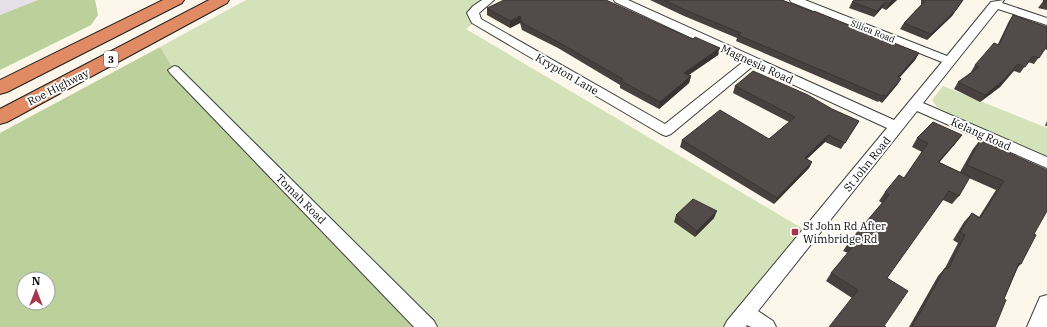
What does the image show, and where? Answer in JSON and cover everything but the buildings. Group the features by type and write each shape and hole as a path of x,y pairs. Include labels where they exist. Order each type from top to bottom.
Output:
{"highway":[{"name":"3","path":"0,88 176,0"},
{"name":"Roe Highway","path":"0,117 221,0"}],"street":[{"name":"Krypton Lane","path":"489,0 477,8 473,13 476,21 666,131 751,62"},
{"name":"Magnesia Road","path":"619,0 751,62 896,127"},
{"name":"Silica Road","path":"795,0 950,61"},
{"path":"819,9 830,0"},
{"path":"997,2 1047,22"},
{"name":"St John Road","path":"734,327 997,2"},
{"name":"Tomah Road","path":"174,70 427,327"},
{"name":"Kelang Road","path":"915,105 1047,163"},
{"path":"1037,327 1047,303"},
{"path":"746,312 766,327"}],"shaded area":[{"path":"0,0 38,0 0,15"}],"green space":[{"path":"38,0 95,0 98,15 91,25 0,70 0,15"},
{"path":"246,0 489,0 477,8 476,21 466,29 810,233 742,327 427,327 174,70 160,47"},
{"path":"160,47 174,70 427,327 0,327 0,133"},
{"path":"943,86 1047,128 1047,163 944,118 946,112 937,107 932,100"}],"place":[{"name":"St John Rd After Wimbridge Rd","path":"795,232"}]}
